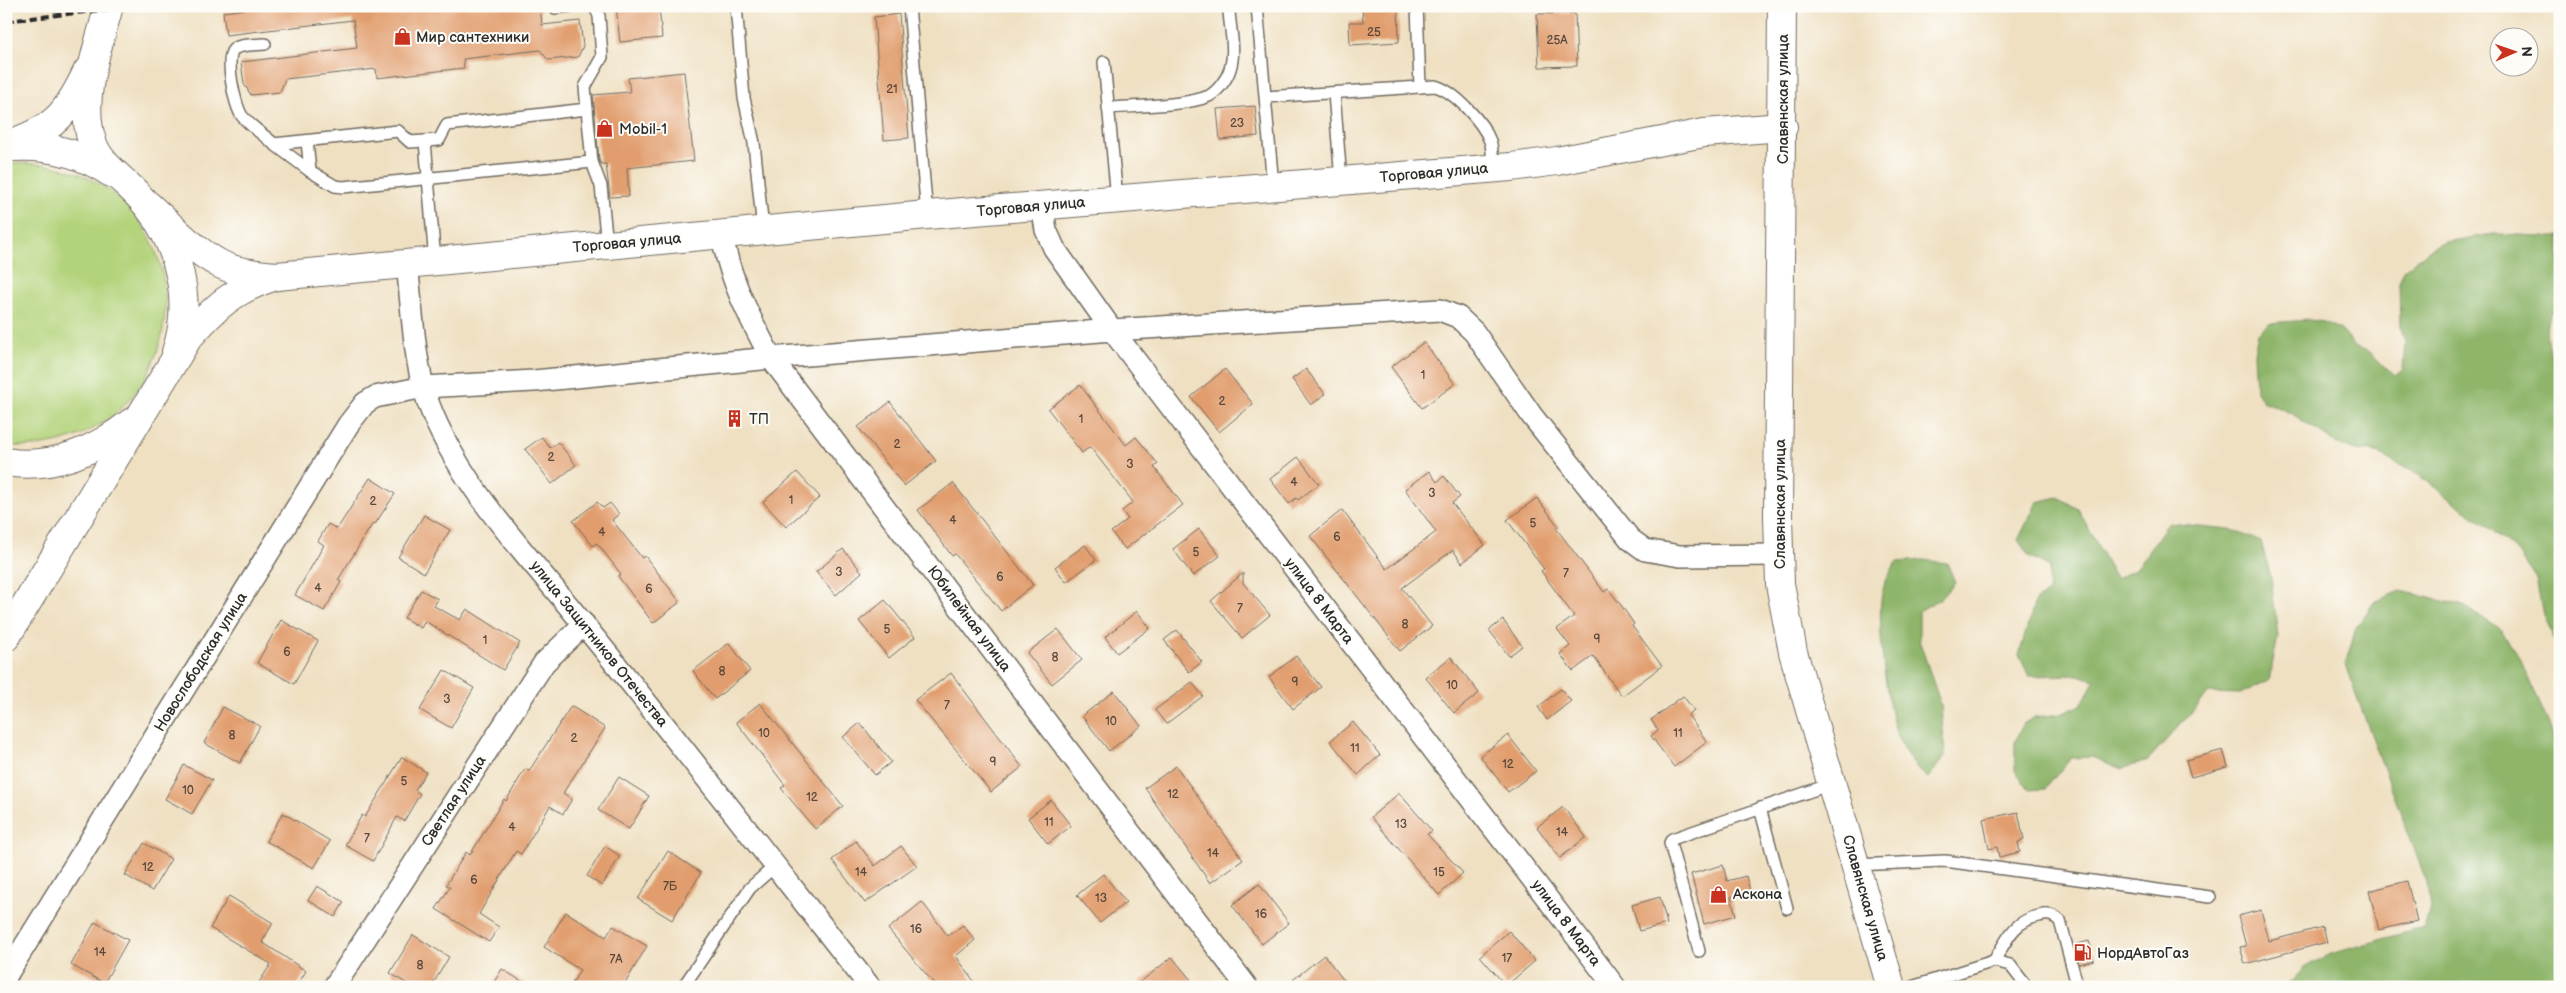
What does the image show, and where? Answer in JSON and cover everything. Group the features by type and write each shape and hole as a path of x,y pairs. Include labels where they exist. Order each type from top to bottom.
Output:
{"street":[{"path":"109,6 96,55 89,99 90,131 96,151 120,179 207,256 221,264 250,273 276,276"},
{"name":"Славянская улица","path":"1782,6 1783,127 1778,555 1782,594 1793,652 1891,987"},
{"path":"6,147 43,131 58,118 75,97 96,55"},
{"name":"Торговая улица","path":"276,276 764,230 1493,168 1557,161 1704,133 1783,127"},
{"path":"6,147 36,147 59,150 88,160 120,179"},
{"path":"148,205 170,242 182,283 182,326 170,367"},
{"name":"улица 8 Марта","path":"1042,206 1046,230 1054,248 1112,330 1614,987"},
{"name":"Юбилейная улица","path":"722,234 733,280 771,358 1248,987"},
{"name":"улица Защитников Отечества","path":"407,264 424,387 432,413 443,437 477,494 584,624 870,987"},
{"path":"6,637 188,338 222,302 251,284 276,276"},
{"name":"Новослободская улица","path":"6,976 348,425 365,403 375,397 424,387 534,381 771,358 1112,330 1440,310 1458,317 1474,332 1532,416 1630,539 1645,550 1680,556 1778,555"},
{"path":"6,462 32,464 77,455 116,434 149,403"},
{"name":"Светлая улица","path":"334,987 544,663 584,624"}],"lane":[{"path":"555,8 571,6"},
{"path":"591,6 596,9 598,16 602,57 585,87 592,162 601,186 607,245"},
{"path":"736,6 744,98 754,143 764,230"},
{"path":"909,6 927,216"},
{"path":"1257,6 1273,186"},
{"path":"1417,6 1420,87"},
{"path":"1108,108 1196,100 1210,95 1220,86 1230,70 1232,55 1229,11"},
{"path":"265,44 236,48 231,53 230,61 235,100 243,116 274,144 310,171 335,186 592,162"},
{"path":"1104,62 1117,200"},
{"path":"1266,97 1436,86 1445,88 1483,128 1489,138 1493,168"},
{"path":"1334,92 1341,181"},
{"path":"274,144 398,131 410,142 439,140 447,125 587,109"},
{"path":"307,141 310,171"},
{"path":"425,141 435,262"},
{"path":"1699,951 1670,843 1678,836 1831,784"},
{"path":"1760,808 1787,908"},
{"path":"1855,865 1945,861 2210,897"},
{"path":"683,987 750,888 775,866"},
{"path":"1994,961 2022,920 2046,914 2055,916 2060,921 2076,981 2074,987"},
{"path":"1912,987 1994,961 2010,965 2027,987"}],"green space":[{"path":"6,164 41,164 66,169 89,178 111,192 138,219 156,251 164,286 164,322 155,357 138,389 113,415 80,435 62,441 34,446 6,445"},
{"path":"2493,234 2560,236 2560,310 2551,312 2548,319 2547,335 2550,351 2560,373 2560,651 2543,616 2536,579 2521,556 2491,529 2417,474 2373,451 2352,450 2337,444 2291,413 2262,401 2256,391 2254,353 2258,333 2269,323 2309,320 2324,322 2341,330 2355,346 2370,352 2394,376 2403,370 2405,340 2400,326 2399,282 2404,270 2429,250 2445,242"},
{"path":"2058,497 2078,509 2116,579 2137,568 2168,523 2230,529 2261,542 2271,577 2278,637 2269,680 2240,694 2209,693 2148,760 2122,769 2092,757 2071,758 2045,789 2029,790 2015,770 2015,742 2023,724 2035,717 2061,714 2081,705 2095,680 2078,675 2029,676 2019,655 2035,601 2048,592 2050,567 2029,556 2018,540 2037,502"},
{"path":"1923,560 1947,563 1955,582 1940,599 1919,611 1919,640 1941,705 1945,756 1928,778 1918,769 1906,753 1893,722 1883,660 1880,616 1884,586 1896,562"},
{"path":"2401,591 2464,606 2499,628 2522,661 2560,752 2560,987 2280,987 2292,981 2304,968 2331,954 2414,930 2424,929 2430,908 2427,883 2345,665 2356,628 2374,602"}],"building":[{"path":"272,6 540,6 542,25 580,21 583,46 578,57 548,60 540,50 463,59 464,68 377,78 376,69 285,79 280,92 251,95 244,84 241,62 357,48 353,20 226,35 223,12"},
{"path":"616,6 659,6 662,38 620,42"},
{"path":"1362,6 1398,6 1399,42 1350,45 1349,22 1363,22"},
{"path":"1575,13 1577,66 1539,67 1537,14"},
{"path":"899,14 909,138 884,140 874,17"},
{"path":"684,72 694,161 627,168 629,196 610,197 606,164 601,164 599,160 593,95 630,92 628,78"},
{"path":"1255,106 1258,136 1220,140 1217,109"},
{"path":"1424,342 1455,384 1422,408 1391,367"},
{"path":"1225,369 1253,404 1219,432 1191,397"},
{"path":"1306,369 1325,394 1311,405 1292,379"},
{"path":"1080,385 1126,445 1136,437 1158,464 1154,467 1183,505 1125,549 1111,532 1128,519 1122,511 1133,502 1090,447 1082,453 1048,409"},
{"path":"890,402 936,461 904,486 858,427"},
{"path":"542,437 550,448 558,442 576,465 552,484 525,449"},
{"path":"1298,457 1319,484 1298,500 1296,498 1289,504 1270,479"},
{"path":"1429,471 1437,482 1444,476 1460,497 1452,503 1485,545 1462,563 1453,550 1402,588 1432,626 1400,651 1310,536 1342,510 1387,569 1436,532 1405,489"},
{"path":"797,472 820,497 786,527 763,502"},
{"path":"370,478 395,494 375,524 373,523 338,580 341,582 324,611 295,595 324,545 318,541 328,524 337,529"},
{"path":"953,483 1033,585 1001,611 955,554 952,556 918,510"},
{"path":"1537,498 1559,527 1556,528 1604,592 1608,589 1621,605 1634,624 1632,626 1662,666 1622,696 1593,656 1573,671 1560,654 1570,646 1557,629 1574,616 1541,571 1544,569 1507,520"},
{"path":"597,502 603,508 610,503 619,514 612,520 642,558 645,556 680,602 653,623 618,576 621,574 597,543 593,546 573,521"},
{"path":"424,515 450,530 424,573 398,557"},
{"path":"1199,529 1220,556 1193,576 1173,549"},
{"path":"1085,545 1096,560 1066,582 1055,567"},
{"path":"843,549 862,572 836,595 816,572"},
{"path":"1243,573 1243,583 1270,615 1242,638 1211,601"},
{"path":"421,590 438,599 434,606 460,620 467,609 520,643 503,670 425,621 421,628 404,618"},
{"path":"885,600 915,637 889,658 859,621"},
{"path":"1137,611 1150,628 1117,653 1105,637"},
{"path":"281,620 318,641 294,684 257,663"},
{"path":"1503,620 1522,646 1509,656 1489,630"},
{"path":"1058,629 1082,660 1052,684 1027,653"},
{"path":"1177,630 1202,662 1189,672 1164,640"},
{"path":"729,643 750,671 715,699 693,671"},
{"path":"1296,656 1321,687 1293,709 1269,677"},
{"path":"1451,657 1479,693 1454,713 1425,677"},
{"path":"444,670 474,688 451,728 420,710"},
{"path":"951,673 1022,767 991,792 915,700"},
{"path":"1192,682 1203,696 1166,724 1155,710"},
{"path":"1561,689 1571,701 1547,720 1538,707"},
{"path":"1114,691 1141,726 1109,751 1082,716"},
{"path":"1683,696 1694,710 1688,715 1707,742 1674,767 1651,736 1658,730 1651,720"},
{"path":"760,703 843,806 815,829 781,788 785,785 736,722"},
{"path":"571,706 605,728 563,793 572,799 563,814 550,806 521,854 516,851 479,914 499,927 489,942 436,909 450,887 446,885 466,852 470,855 504,799 506,801 525,769 529,771"},
{"path":"223,707 260,726 240,763 204,743"},
{"path":"1353,722 1380,755 1358,775 1330,741"},
{"path":"860,723 891,762 875,775 843,737"},
{"path":"1508,735 1536,771 1508,792 1480,756"},
{"path":"2223,750 2228,767 2191,777 2186,760"},
{"path":"402,757 426,772 415,790 420,794 404,821 397,817 373,861 345,845 362,815 365,817"},
{"path":"184,765 212,780 192,814 165,799"},
{"path":"1176,766 1243,860 1210,883 1145,788"},
{"path":"619,777 649,796 629,829 598,810"},
{"path":"1399,793 1432,831 1427,834 1463,873 1439,895 1371,817"},
{"path":"1051,800 1071,826 1048,844 1028,818"},
{"path":"1563,807 1586,837 1560,858 1537,827"},
{"path":"2018,812 2024,840 2018,842 2020,852 1999,857 1997,847 1989,849 1983,819"},
{"path":"283,813 330,841 314,868 266,841"},
{"path":"856,841 875,866 901,846 917,866 865,903 832,860"},
{"path":"144,843 171,859 152,891 125,875"},
{"path":"605,846 620,856 602,886 587,876"},
{"path":"668,851 701,873 672,920 638,899"},
{"name":"Аскона","path":"1723,865 1727,881 1746,876 1750,891 1731,897 1736,915 1704,924 1691,874"},
{"path":"1103,874 1126,902 1100,923 1077,895"},
{"path":"2407,881 2417,921 2379,930 2369,891"},
{"path":"1259,884 1289,923 1262,944 1232,905"},
{"path":"317,886 344,902 335,917 308,900"},
{"path":"229,896 273,923 262,942 306,971 296,987 256,987 271,964 210,928"},
{"path":"1660,897 1667,924 1639,931 1632,905"},
{"path":"922,902 948,936 963,925 975,940 956,956 978,987 937,987 888,929"},
{"path":"2261,910 2269,941 2323,927 2327,942 2245,964 2240,947 2246,946 2238,916"},
{"path":"566,912 606,937 613,926 647,946 623,987 570,987 580,970 544,947"},
{"path":"95,922 128,940 104,983 71,965"},
{"path":"1509,931 1535,961 1506,986 1480,956"},
{"path":"413,935 449,957 431,987 412,987 390,973"},
{"name":"НордАвтоГаз","path":"2089,941 2094,960 2079,964 2074,945"},
{"path":"1324,955 1349,987 1284,987"},
{"path":"1172,957 1191,980 1182,987 1134,987"},
{"path":"502,969 531,987 491,987"}],"railway":[{"path":"6,21 137,6"}],"place":[{"name":"Мир сантехники","path":"402,37"},
{"name":"Mobil-1","path":"605,129"},
{"name":"ТП","path":"735,419"},
{"name":"Аскона","path":"1719,894"},
{"name":"НордАвтоГаз","path":"2083,953"}]}
